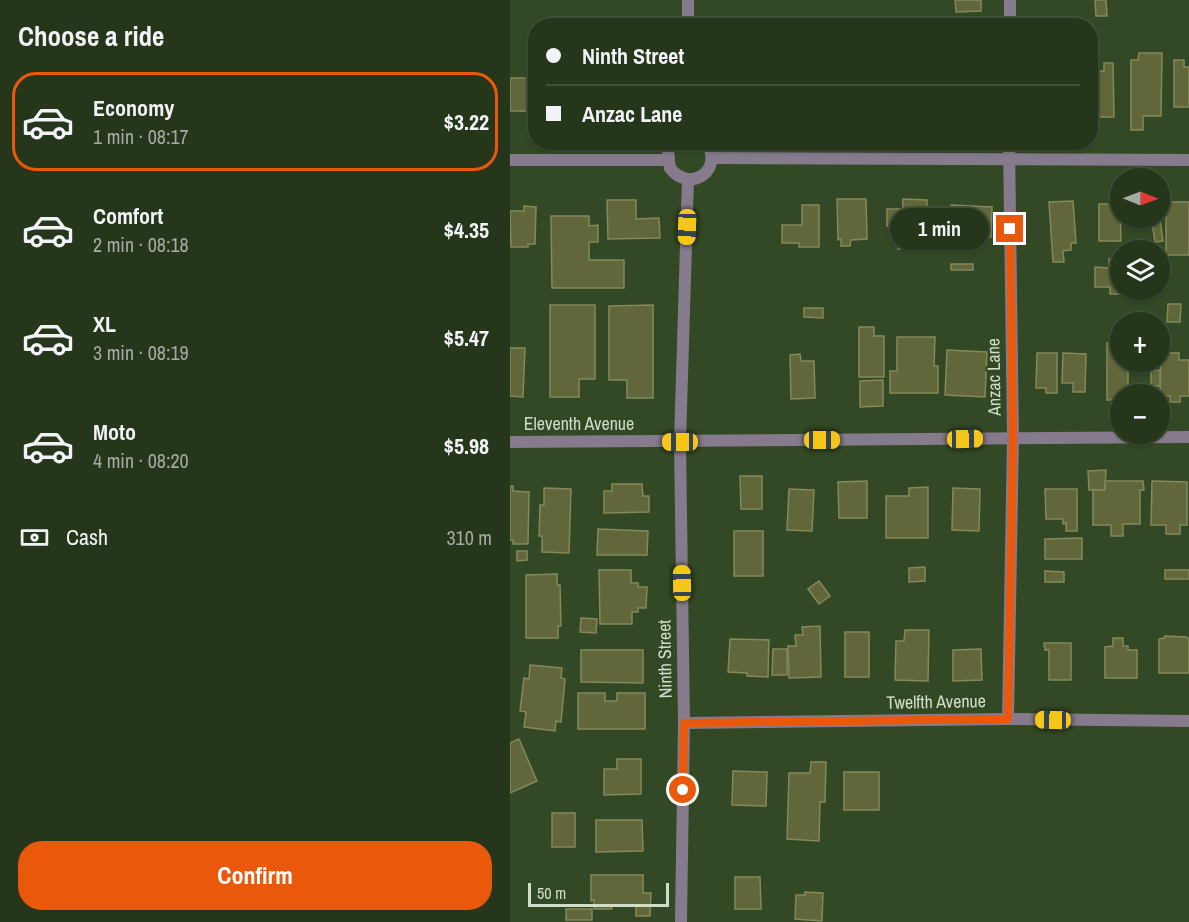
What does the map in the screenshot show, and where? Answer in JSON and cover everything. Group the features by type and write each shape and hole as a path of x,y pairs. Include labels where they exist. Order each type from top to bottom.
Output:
{"street":[{"path":"688,0 688,18"},
{"path":"1010,0 1010,18"},
{"path":"669,150 668,160 675,174 688,180 702,176 707,171 712,158 710,150"},
{"name":"Anzac Lane","path":"1008,719 1013,438 1009,150"},
{"path":"712,158 1189,160"},
{"path":"510,160 668,160"},
{"name":"Ninth Street","path":"681,922 684,723 680,442 688,180"},
{"name":"Eleventh Avenue","path":"510,442 1189,437"},
{"name":"Twelfth Avenue","path":"684,723 1008,719 1189,721"}],"building":[{"path":"955,0 981,0 981,11 956,12"},
{"path":"1095,0 1106,0 1107,16 1096,16"},
{"path":"1139,53 1162,53 1161,116 1143,116 1143,130 1131,130 1131,60 1138,60"},
{"path":"1174,60 1184,60 1184,67 1189,67 1189,107 1174,107"},
{"path":"1104,63 1113,63 1114,117 1098,117 1098,71 1104,71"},
{"path":"510,78 528,78 528,111 510,111"},
{"path":"837,199 866,199 867,239 851,240 850,246 841,246 841,239 838,240"},
{"path":"903,199 927,200 926,249 898,249 899,228 902,228"},
{"path":"607,200 636,200 636,219 659,218 660,238 608,239"},
{"path":"1073,201 1076,243 1071,243 1071,250 1063,251 1064,262 1053,262 1049,202"},
{"path":"1170,202 1189,202 1189,255 1170,255 1170,240 1166,240 1166,228 1170,228"},
{"path":"1099,204 1110,204 1110,228 1121,228 1121,240 1099,241"},
{"path":"802,205 819,205 819,247 799,247 799,243 782,243 782,225 802,225"},
{"path":"951,205 992,207 991,237 950,235"},
{"path":"524,206 536,207 535,244 528,244 528,247 511,247 510,211 524,211"},
{"path":"887,209 902,209 902,226 887,226"},
{"path":"551,216 589,216 589,226 598,225 598,242 589,242 589,260 624,260 624,288 552,288"},
{"path":"1153,228 1161,228 1163,240 1155,240"},
{"path":"1110,259 1110,287 1095,287 1095,267 1109,268"},
{"path":"951,264 973,264 973,270 951,270"},
{"path":"1168,304 1181,304 1180,322 1170,322 1170,312 1168,312"},
{"path":"550,305 595,305 595,379 579,379 579,397 550,397"},
{"path":"653,305 653,398 627,398 627,380 609,380 609,306"},
{"path":"804,308 823,308 823,318 804,317"},
{"path":"859,327 874,327 874,336 884,336 884,377 859,377"},
{"path":"897,337 935,337 934,366 938,366 938,393 890,393 890,371 897,371"},
{"path":"1107,343 1110,343 1110,372 1128,372 1128,384 1110,384 1110,400 1107,400"},
{"path":"510,348 525,348 523,397 510,396"},
{"path":"947,350 987,352 985,397 945,395"},
{"path":"1037,353 1057,353 1057,393 1046,393 1046,388 1036,388"},
{"path":"1063,353 1086,354 1085,392 1073,392 1073,383 1062,383"},
{"path":"1170,353 1179,353 1179,360 1189,360 1189,396 1180,396 1180,402 1170,402 1170,384 1160,384 1161,372 1170,372"},
{"path":"800,354 801,361 814,361 815,398 791,399 790,355"},
{"path":"1151,372 1160,372 1160,384 1151,384"},
{"path":"883,380 883,406 860,407 860,381"},
{"path":"1106,470 1105,490 1089,490 1088,471"},
{"path":"740,476 762,476 762,509 741,509"},
{"path":"867,481 867,518 839,518 838,482"},
{"path":"1105,481 1143,481 1144,490 1140,490 1140,524 1123,524 1123,536 1111,536 1111,525 1093,525 1093,490 1105,490"},
{"path":"1152,481 1187,482 1187,525 1180,525 1180,534 1166,534 1166,525 1151,525"},
{"path":"612,484 642,484 643,496 649,496 649,512 604,513 604,491 612,491"},
{"path":"510,486 513,486 513,491 529,492 528,544 513,544 513,540 510,540"},
{"path":"928,487 928,538 886,538 886,496 909,496 909,488"},
{"path":"544,488 571,489 569,553 542,552 542,536 539,536 540,505 544,505"},
{"path":"953,488 980,489 979,531 952,530"},
{"path":"789,489 814,490 812,531 787,530"},
{"path":"1045,489 1077,489 1077,531 1066,531 1066,523 1063,524 1063,519 1046,519"},
{"path":"598,529 648,531 647,555 597,555"},
{"path":"734,531 763,531 763,576 734,576"},
{"path":"1082,538 1082,559 1045,559 1045,539"},
{"path":"517,551 527,551 527,560 517,561"},
{"path":"925,567 925,581 909,582 909,568"},
{"path":"599,570 631,570 631,583 638,583 638,587 647,587 646,608 638,608 638,612 632,612 632,624 600,624"},
{"path":"1165,570 1189,570 1189,579 1165,579"},
{"path":"1045,571 1064,572 1064,582 1045,582"},
{"path":"557,574 557,585 560,585 561,626 558,626 558,638 526,638 526,575"},
{"path":"819,581 830,596 819,604 808,589"},
{"path":"581,618 597,619 596,633 580,632"},
{"path":"820,626 821,677 789,678 788,646 796,646 795,635 803,635 802,627"},
{"path":"905,630 929,630 928,681 895,680 896,641 904,641"},
{"path":"845,632 869,632 869,677 845,677"},
{"path":"1165,636 1189,639 1189,673 1159,673 1159,639"},
{"path":"1113,638 1123,638 1123,646 1128,646 1128,650 1137,650 1137,678 1105,678 1105,647 1113,646"},
{"path":"730,639 769,640 768,677 728,672"},
{"path":"1044,643 1071,643 1071,680 1049,680 1049,650 1045,650"},
{"path":"773,649 787,649 787,675 772,675"},
{"path":"981,649 982,680 953,681 953,650"},
{"path":"581,650 643,650 643,683 581,682"},
{"path":"530,665 562,668 561,678 565,679 561,722 556,721 555,731 524,727 526,712 520,711 524,678 529,679"},
{"path":"578,693 605,693 605,701 617,701 617,693 645,693 645,729 578,729"},
{"path":"519,739 537,781 510,793 510,743"},
{"path":"617,759 641,759 641,794 604,795 604,769 617,769"},
{"path":"811,762 826,762 825,802 820,802 819,841 787,839 789,773 810,773"},
{"path":"733,771 767,772 766,806 732,805"},
{"path":"844,772 879,772 879,810 844,810"},
{"path":"552,813 575,813 575,847 552,847"},
{"path":"596,820 642,820 643,851 596,852"},
{"path":"591,875 643,875 643,893 651,893 650,916 636,916 636,906 594,909 594,900 591,901"},
{"path":"735,877 760,877 761,909 735,909"},
{"path":"805,892 823,893 822,921 795,919 796,895 805,895"},
{"path":"566,909 592,909 592,920 566,920"}],"route":[{"path":"683,790 684,723 1008,719 1013,438 1010,229"}]}
